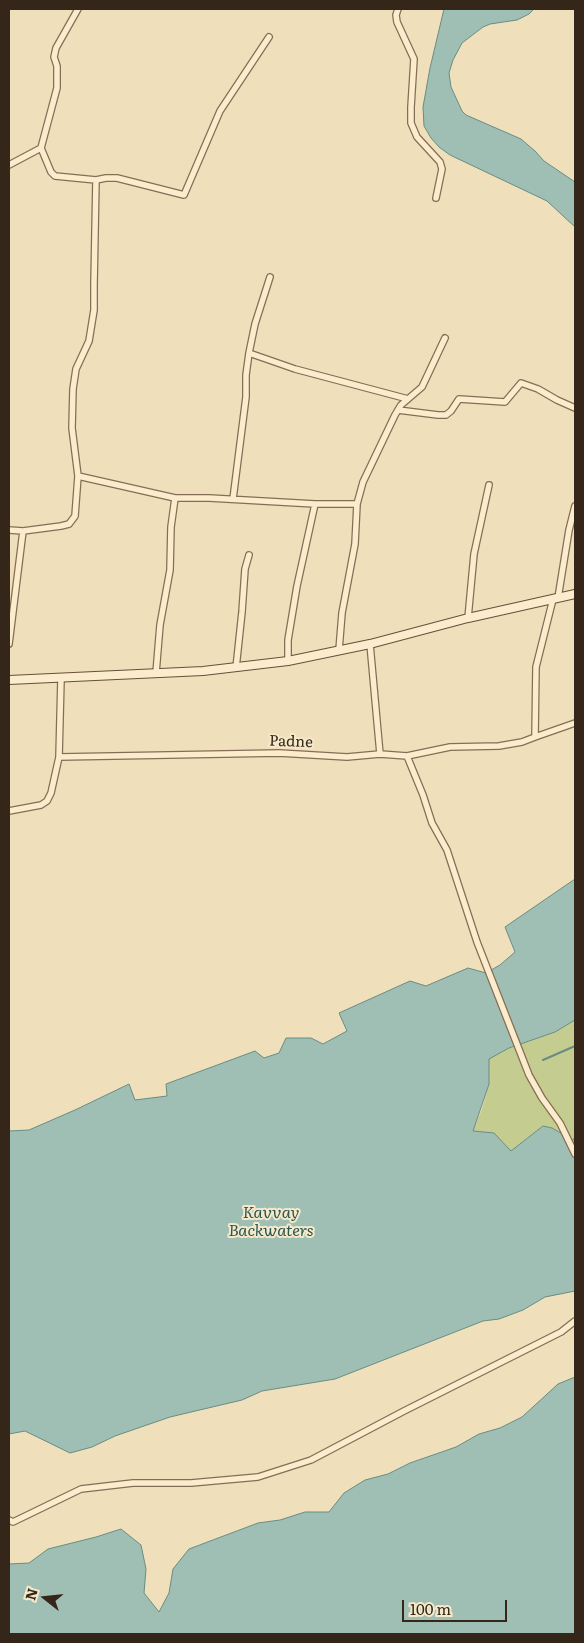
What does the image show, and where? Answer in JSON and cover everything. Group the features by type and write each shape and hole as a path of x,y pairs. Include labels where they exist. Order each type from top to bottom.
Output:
{"main road":[{"path":"9,680 203,671 288,662 575,594"}],"street":[{"path":"78,9 56,48 54,57 57,66 57,88 41,148 51,172 55,176 96,180 117,178 184,195 220,111 269,37"},
{"path":"398,9 396,14 397,22 414,60 410,107 411,123 417,137 440,162 442,169 436,198"},
{"path":"9,165 41,148"},
{"path":"9,530 23,531 69,524 75,516 78,476 73,437 73,389 76,370 89,341 94,310 96,180"},
{"path":"233,499 246,398 246,375 249,353 255,324 270,277"},
{"path":"339,650 342,614 355,544 357,504 367,474 398,410 422,387 445,338"},
{"path":"249,353 295,368 408,399"},
{"path":"398,410 446,415 459,399 505,402 520,383 538,388 556,400 575,408"},
{"path":"78,476 176,498 357,504"},
{"path":"468,618 474,554 489,485"},
{"path":"156,673 160,626 170,570 171,527 176,498"},
{"path":"288,662 288,640 297,586 315,504"},
{"path":"535,737 536,667 555,599 575,506"},
{"path":"9,644 23,531"},
{"path":"236,668 245,569 249,555"},
{"path":"370,644 380,754"},
{"path":"9,810 41,805 47,801 51,793 59,757 61,679"},
{"name":"Padne","path":"59,757 279,753 347,758 380,754 407,756 450,747 499,746 522,742 575,723"},
{"path":"407,756 432,823 447,850 477,942 529,1075 542,1098 560,1123 575,1154"},
{"path":"9,1520 14,1522 81,1490 133,1483 191,1483 258,1477 311,1460 561,1332 575,1321"}],"green space":[{"path":"575,1020 575,1137 573,1140 552,1128 543,1126 511,1151 494,1133 473,1131 489,1084 489,1059 509,1048 555,1032"}],"water":[{"path":"444,9 534,9 517,20 490,24 483,27 462,43 449,73 451,87 462,111 466,115 521,139 544,161 575,182 575,227 547,201 450,155 431,138 424,126 423,107"},
{"name":"Kavvay Backwaters","path":"575,879 575,1020 555,1032 509,1048 489,1059 489,1084 473,1131 494,1133 511,1151 543,1126 552,1128 573,1140 575,1137 575,1291 545,1297 523,1310 499,1319 483,1321 335,1379 262,1391 242,1400 170,1417 115,1436 92,1447 70,1453 25,1431 9,1434 9,1131 29,1130 129,1084 135,1100 167,1096 166,1084 255,1051 264,1058 279,1053 286,1038 311,1038 323,1044 347,1031 339,1013 410,981 426,986 468,968 486,973 500,965 515,952 505,927"},
{"path":"575,1377 575,1634 9,1634 9,1564 29,1563 48,1549 121,1529 141,1545 146,1569 144,1593 159,1612 169,1593 173,1569 189,1549 258,1523 280,1520 305,1512 329,1512 344,1493 365,1480 388,1474 410,1463 456,1447 479,1434 500,1428 522,1417 558,1384"}],"waterway":[{"path":"543,1060 575,1046"}]}
